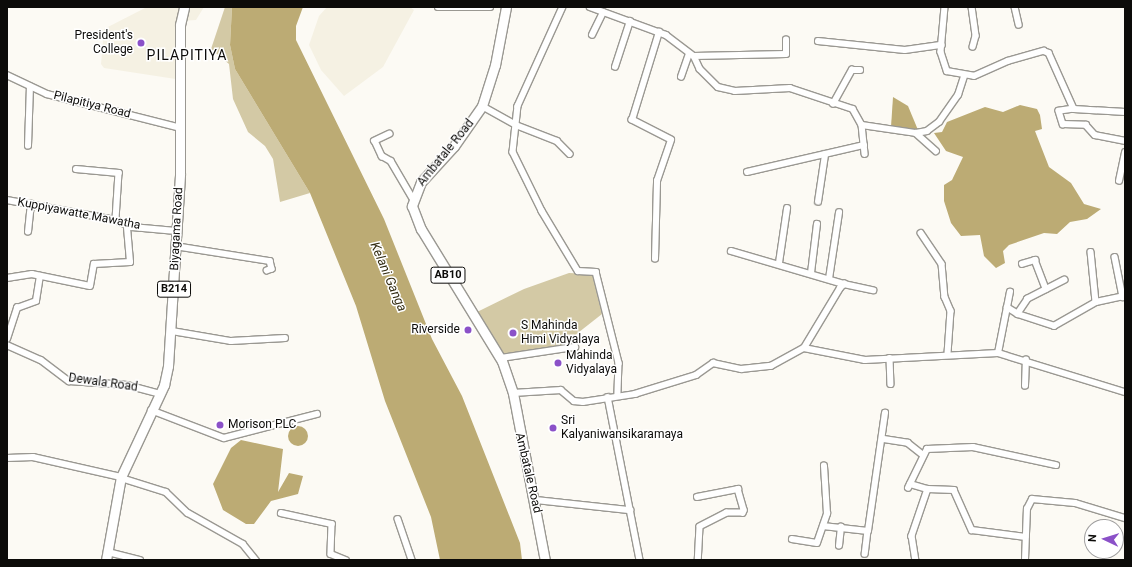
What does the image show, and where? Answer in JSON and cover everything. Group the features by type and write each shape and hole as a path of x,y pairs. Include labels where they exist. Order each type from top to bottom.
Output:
{"main road":[{"name":"Biyagama Road","path":"107,556 121,478 167,376 172,332 181,128 180,25 184,7"},
{"name":"Ambatale Road","path":"506,7 495,65 482,106 412,197 418,223 500,358 513,393 517,427 536,500 545,560"}],"street":[{"path":"438,7 490,7"},
{"path":"563,7 518,106 513,152 542,210 578,271 596,272 619,363 618,396"},
{"path":"590,7 659,32 692,55 700,68 718,87 735,91 790,88 833,104 853,109 862,125 865,154"},
{"path":"945,7 942,45 945,68 964,76 974,76 1008,61 1044,52 1049,53 1074,109"},
{"path":"972,7 976,36 973,47"},
{"path":"1015,7 1019,25"},
{"path":"592,35 603,12"},
{"path":"616,67 630,21"},
{"path":"655,259 657,181 671,140 632,120 659,32"},
{"path":"692,55 786,54 786,40"},
{"path":"818,41 905,50 942,45"},
{"path":"681,77 692,55"},
{"path":"833,104 852,70 860,70"},
{"name":"Pilapitiya Road","path":"7,75 30,87 181,128"},
{"path":"916,133 939,122 958,95 964,76"},
{"path":"28,146 30,87"},
{"path":"482,106 516,125 557,140 570,154"},
{"path":"1125,112 1074,109 1059,111 1063,124 1086,124 1095,135 1125,141"},
{"path":"862,125 916,133 936,151"},
{"path":"390,134 375,141 382,156 391,161 412,197"},
{"path":"747,172 825,155 864,144"},
{"path":"1119,181 1125,153"},
{"path":"818,202 825,155"},
{"path":"76,169 120,173 116,220"},
{"name":"Kuppiyawatte Mawatha","path":"7,200 116,220 127,226 176,231"},
{"path":"28,232 31,204"},
{"path":"779,263 787,209"},
{"path":"828,279 839,214"},
{"path":"811,273 817,224"},
{"path":"7,278 40,276 90,286 94,264 130,262 127,226"},
{"path":"921,233 942,264 945,297 951,312 948,354"},
{"path":"175,246 270,261 272,269 267,272"},
{"path":"731,251 779,263 844,284 873,290"},
{"path":"1091,252 1096,302"},
{"path":"1007,307 1018,314 1054,326 1096,302 1124,297 1115,257"},
{"path":"1022,264 1035,260 1046,289"},
{"path":"7,339 17,308 36,301 40,276"},
{"path":"1018,314 1028,299 1065,280"},
{"path":"513,393 561,390 574,401 618,396 660,388 696,375 713,363 740,369 771,366 804,348 844,284"},
{"path":"998,353 1010,292"},
{"path":"172,332 231,341 285,338"},
{"name":"Dewala Road","path":"7,346 41,360 69,381 127,385 160,394"},
{"path":"500,358 575,347"},
{"path":"804,348 865,360 948,354 998,353 1026,360 1125,392"},
{"path":"890,358 891,384"},
{"path":"1025,386 1026,360"},
{"path":"608,397 640,560"},
{"path":"151,409 224,438 317,414"},
{"path":"865,554 884,439 885,413"},
{"path":"884,439 908,443 922,454"},
{"path":"1026,537 972,530 954,490 928,490 909,486 922,454 927,449 973,447 1056,465"},
{"path":"7,458 39,458 121,478 166,492 188,513 243,544 256,560"},
{"path":"792,539 817,543 827,514 824,466"},
{"path":"697,497 738,488 744,510 743,513 727,513 700,527 698,560"},
{"path":"916,560 912,536 928,490"},
{"path":"1025,560 1027,509 1032,499 1075,503 1125,518"},
{"path":"536,500 630,510"},
{"path":"281,513 332,524 331,554 346,560"},
{"path":"398,519 412,560"},
{"path":"822,526 868,531"},
{"path":"839,546 841,528"},
{"path":"107,556 140,560"}],"shaded area":[{"name":"President's College","path":"204,7 196,20 181,21 182,80 104,68 101,64 104,29 145,8"},
{"path":"225,7 232,7 230,45 235,69 310,193 280,202 273,159 265,146 248,132 233,99 229,64 211,49"},
{"path":"327,7 410,7 414,10 383,67 344,96 321,70 309,45 319,16"},
{"path":"569,273 592,274 602,314 574,336 577,344 503,354 475,313 524,289"}],"water":[{"name":"Kelani Ganga","path":"232,7 303,7 296,26 296,40 384,219 432,339 462,396 520,543 522,560 440,560 431,517 385,401 356,306 310,193 235,69 230,45"},
{"path":"893,97 908,106 918,130 891,127"},
{"path":"1020,105 1037,109 1040,115 1042,129 1035,131 1049,167 1071,183 1084,204 1101,209 1087,219 1070,222 1057,234 1044,233 1009,245 1003,251 1005,263 996,268 984,256 980,235 961,236 951,223 944,201 944,185 952,180 963,157 946,151 934,133 942,132 947,122 985,107 1003,112"},
{"path":"298,426 305,429 308,436 305,443 298,446 291,443 288,436 291,429"},
{"path":"241,440 283,449 278,492 289,473 303,476 298,494 271,501 254,524 246,524 223,510 213,484 231,448"}],"place":[{"name":"President's College","path":"141,43"},
{"name":"Riverside","path":"468,330"},
{"name":"S Mahinda Himi Vidyalaya","path":"513,333"},
{"name":"Mahinda Vidyalaya","path":"558,363"},
{"name":"Morison PLC","path":"220,425"},
{"name":"Sri Kalyaniwansikaramaya","path":"553,428"}],"district":[{"name":"PILAPITIYA","path":"187,55"}]}
